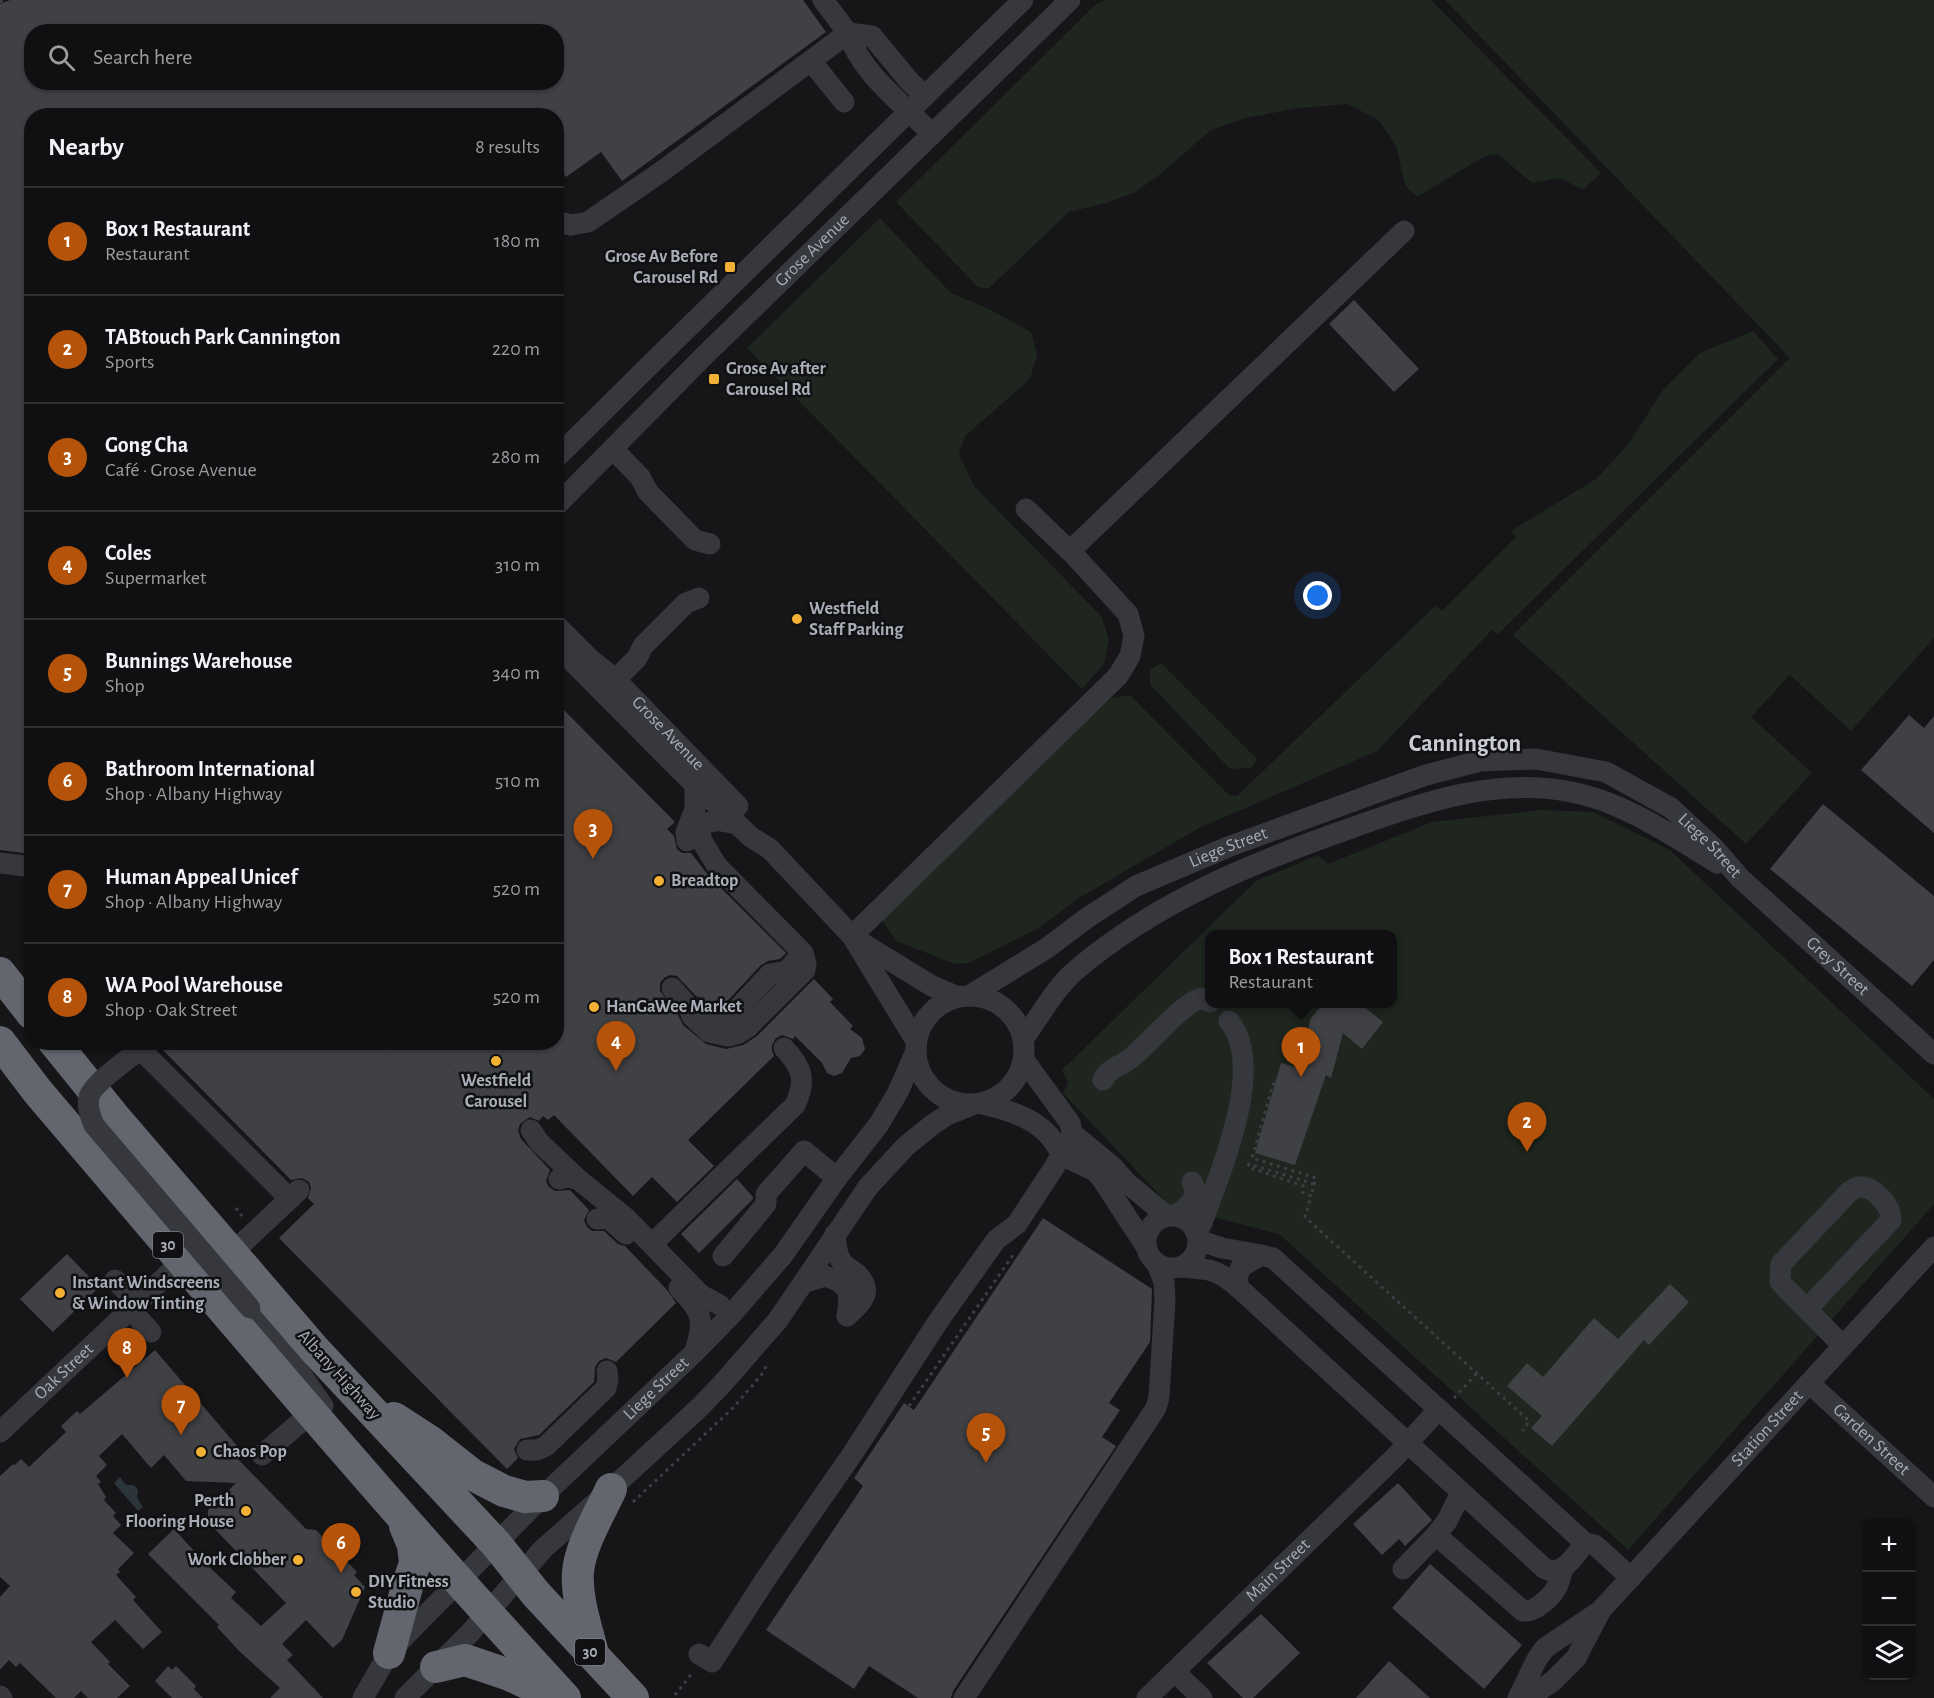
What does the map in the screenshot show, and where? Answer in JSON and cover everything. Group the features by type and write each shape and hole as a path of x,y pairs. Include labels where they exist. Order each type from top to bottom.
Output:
{"highway":[{"path":"0,973 24,1004"},
{"name":"30","path":"0,1042 38,1092 311,1413 563,1698"},
{"name":"Albany Highway","path":"60,1050 231,1254 496,1545 536,1594 633,1698"},
{"path":"0,1075 38,1092"},
{"path":"358,1396 431,1442 473,1474 504,1491 525,1497 543,1496"},
{"path":"593,1656 581,1603 578,1571 583,1551 611,1489"},
{"path":"389,1653 415,1563 413,1545 403,1519"},
{"path":"436,1667 465,1660 507,1674 563,1698"}],"street":[{"path":"823,0 848,33 853,49 893,97 932,134"},
{"name":"Grose Avenue","path":"564,445 1023,0"},
{"name":"Grose Avenue","path":"564,498 712,348 1070,0"},
{"path":"564,223 571,225 588,222 661,172 848,33 872,36 910,82 925,96"},
{"path":"811,62 844,102"},
{"path":"1070,551 1404,231"},
{"path":"613,449 640,477"},
{"path":"564,455 587,476"},
{"path":"852,936 1111,683 1130,656 1134,636 1128,614 1070,551 1026,509"},
{"name":"Grose Avenue","path":"564,633 590,659 610,686 695,784 751,837 770,849 852,936 916,1046"},
{"name":"Grose Avenue","path":"564,651 610,686 760,829 770,849"},
{"path":"610,686 637,658"},
{"name":"Liege Street","path":"964,996 1047,948 1136,886 1228,847 1417,778 1480,761 1536,759 1606,772 1671,808 1714,848 1740,878"},
{"path":"695,784 695,809 686,832 686,839 697,846 717,866 798,964"},
{"name":"Liege Street","path":"1024,1038 1048,1002 1074,972 1119,937 1171,904 1231,874 1294,848 1427,802 1478,790 1529,787 1567,791 1605,800 1657,827 1740,878"},
{"path":"697,846 701,827 708,822 714,819 737,824"},
{"path":"0,863 24,866"},
{"name":"Grey Street","path":"1740,878 1934,1054"},
{"name":"Grose Avenue","path":"852,936 932,986 964,996"},
{"path":"672,988 688,1006 692,1016 709,1032 728,1036 748,1027 798,964"},
{"path":"688,1006 700,1010 713,1020 728,1019 770,974 798,964"},
{"path":"405,1698 487,1614 543,1549 611,1489 723,1383 778,1320 867,1187 906,1146 932,1125 977,1104 992,1100 1010,1088 1024,1060 1024,1038 1015,1019 1008,1011 990,999 964,996 941,1004 924,1021 916,1046 920,1072 932,1090 950,1101 977,1104 1004,1109 1041,1126 1057,1145 1061,1155 1095,1171 1102,1179 1145,1245 1151,1259 1157,1264 1172,1268 1205,1269 1223,1274 1544,1568 1556,1572 1563,1568 1585,1543"},
{"path":"1103,1080 1106,1072 1139,1062 1172,1030 1191,1002 1201,998 1205,1000"},
{"path":"1197,1236 1226,1145 1235,1133 1240,1088 1241,1041 1229,1021"},
{"name":"Liege Street","path":"363,1698 389,1653 543,1496 694,1353 726,1310 783,1255 837,1178 879,1124 898,1092 916,1046"},
{"path":"662,1234 795,1105 802,1090 801,1074 796,1061 784,1048"},
{"path":"140,1050 101,1081 89,1094 88,1110 94,1125 271,1331 327,1413 339,1445"},
{"path":"141,1050 294,1194 231,1254"},
{"path":"697,1662 712,1662 735,1616 934,1317 996,1239 1017,1224 1061,1155 1069,1148 1072,1133 1070,1123 1024,1060"},
{"path":"1072,1133 1112,1166 1126,1182 1171,1216 1188,1221 1197,1236 1198,1247 1192,1259 1180,1267"},
{"path":"533,1141 569,1179 626,1218 649,1225 662,1234 710,1287 726,1310"},
{"path":"723,1256 766,1204 766,1194 804,1151 837,1178"},
{"path":"1145,1245 1148,1229 1159,1218 1171,1216 1186,1209 1194,1199 1195,1192 1192,1182"},
{"path":"1807,1309 1891,1220 1892,1212 1887,1204 1869,1189 1859,1187 1849,1192 1781,1264 1779,1282 1843,1346"},
{"path":"597,1219 608,1218 615,1223 696,1305 701,1318 701,1335 694,1353"},
{"path":"803,1283 825,1276 846,1287 850,1296 847,1316 862,1302 865,1296 864,1283 838,1255 835,1234"},
{"path":"1197,1236 1222,1248 1274,1258 1585,1543 1595,1545 1631,1578"},
{"name":"Station Street","path":"1528,1698 1553,1681 1576,1658 1601,1611 1934,1246"},
{"path":"1239,1288 1237,1277 1241,1267 1261,1256"},
{"name":"Oak Street","path":"0,1432 182,1261"},
{"path":"964,1698 1158,1403 1165,1299 1164,1282 1157,1264"},
{"path":"116,1280 151,1332"},
{"path":"526,1450 537,1450 546,1446 606,1388 607,1371"},
{"name":"Garden Street","path":"1809,1383 1934,1497"},
{"name":"Main Street","path":"1147,1698 1439,1409"},
{"path":"262,1455 311,1413"},
{"path":"1403,1569 1447,1521 1461,1493"},
{"path":"1436,1534 1523,1611 1535,1610 1556,1588 1563,1568"},
{"name":"Station Street","path":"1518,1698 1537,1659 1545,1648 1601,1611"},
{"path":"1175,1672 1202,1698"}],"path":[{"path":"0,2 5,0"},
{"path":"383,1050 633,1308"},
{"path":"448,1065 473,1088 461,1099"},
{"path":"464,1079 470,1072"},
{"path":"1275,1084 1273,1084 1252,1158 1316,1178 1305,1217 1529,1421 1523,1431"},
{"path":"1311,1196 1302,1192 1304,1186 1248,1167 1249,1164 1314,1184"},
{"path":"909,1406 1017,1248"},
{"path":"1439,1409 1477,1373"},
{"path":"675,1695 697,1662"}],"shaded area":[{"path":"1107,0 1431,0 1601,173 1583,190 1560,178 1532,183 1498,154 1485,156 1417,197 1405,185 1396,145 1378,120 1348,104 1298,108 1246,118 1211,130 1159,175 1134,193 1069,212 988,289 978,287 896,202 1096,4"},
{"path":"1445,0 1934,0 1934,638 1851,731 1790,675 1751,717 1812,773 1746,844 1513,635 1790,358"},
{"path":"880,218 951,293 989,309 1031,332 1037,355 1030,379 965,436 959,454 974,486 1102,617 1109,641 1104,664 1082,689 747,348"},
{"path":"1753,331 1778,359 1498,634 1492,630 1377,751 1199,828 1079,898 1039,928 969,963 955,964 896,941 882,920 1107,699 1130,695 1229,795 1237,796 1435,606 1442,611 1516,537 1511,531 1596,479 1627,446 1663,390 1700,353"},
{"path":"1161,663 1257,759 1251,768 1230,769 1150,684 1150,670"},
{"path":"1541,810 1593,812 1670,850 1934,1099 1934,1204 1628,1550 1279,1234 1170,1206 1063,1093 1068,1083 1062,1070 1205,931 1205,1008 1397,1008 1397,930 1206,930 1256,881 1318,855 1328,864 1432,822"},
{"path":"120,1477 126,1485 134,1485 138,1490 137,1498 143,1507 138,1511 114,1483"}],"building":[{"path":"10,0 803,0 826,32 622,181 601,152 566,177 564,174 564,108 24,108 24,853 0,850 0,4"},
{"path":"1354,300 1419,369 1394,392 1329,324"},
{"name":"Westfield Carousel","path":"564,710 675,822 667,829 674,836 677,849 682,853 691,853 708,875 786,953 780,959 761,965 721,1008 696,996 677,976 670,975 664,978 660,983 660,991 683,1025 706,1044 726,1049 743,1045 757,1036 814,979 833,999 830,1002 853,1026 850,1029 862,1038 865,1049 860,1056 851,1058 842,1073 834,1076 827,1073 822,1063 795,1036 793,1039 782,1035 776,1038 772,1045 774,1056 688,1140 714,1166 677,1202 652,1177 633,1196 554,1115 548,1120 543,1116 539,1121 530,1117 520,1124 518,1130 521,1139 550,1170 546,1181 549,1187 555,1191 570,1190 589,1210 584,1220 587,1227 592,1231 604,1231 618,1244 625,1246 667,1290 676,1303 616,1362 606,1358 599,1361 595,1367 594,1382 539,1435 520,1439 514,1449 518,1458 507,1469 279,1238 314,1204 308,1198 311,1188 309,1182 302,1178 291,1180 163,1050 564,1050"},
{"path":"1909,715 1924,728 1934,716 1934,833 1861,770"},
{"path":"1823,804 1934,896 1934,960 1912,986 1770,869"},
{"path":"1320,1008 1366,1008 1383,1022 1362,1049 1343,1033 1331,1078 1326,1075 1295,1165 1255,1153 1281,1063 1298,1068 1311,1018"},
{"path":"737,1179 753,1199 699,1253 681,1234"},
{"path":"1043,1218 1152,1289 1150,1342 1109,1403 1120,1410 1102,1437 1116,1446 953,1691 951,1698 918,1698 869,1666 854,1689 766,1630 863,1486 854,1478 904,1403 914,1410"},
{"name":"Instant Windscreens & Window Tinting","path":"67,1254 99,1287 53,1332 20,1299"},
{"path":"1670,1284 1689,1302 1649,1345 1644,1340 1552,1446 1531,1428 1542,1416 1507,1386 1527,1363 1543,1377 1594,1318 1618,1339"},
{"path":"155,1350 238,1447 232,1453 306,1529 316,1530 357,1572 354,1575 365,1587 342,1640 333,1648 306,1620 282,1644 293,1655 287,1660 323,1698 270,1698 280,1688 239,1651 217,1627 219,1625 148,1554 174,1529 236,1592 231,1598 261,1626 286,1603 208,1522 208,1510 236,1483 186,1481 164,1455 151,1468 122,1434 99,1456 107,1465 96,1476 101,1482 98,1484 106,1497 104,1500 116,1513 113,1516 121,1525 113,1533 134,1553 118,1569 120,1572 116,1575 136,1597 133,1600 162,1632 143,1649 115,1620 91,1642 110,1662 108,1664 130,1686 117,1698 88,1698 81,1691 74,1698 56,1698 20,1663 16,1667 9,1660 0,1670 0,1597 10,1586 0,1577 0,1476 21,1459 29,1467 66,1432 61,1426 77,1411 80,1414"},
{"path":"1398,1483 1432,1520 1405,1546 1399,1539 1382,1555 1353,1524"},
{"path":"1430,1564 1522,1645 1484,1689 1392,1608"},
{"path":"1261,1614 1300,1653 1253,1698 1243,1698 1207,1663"},
{"path":"1389,1661 1430,1698 1356,1698"},
{"path":"168,1666 172,1670 176,1666 196,1686 194,1689 203,1698 172,1698 155,1681"}],"place":[{"name":"Grose Av Before Carousel Rd","path":"730,267"},
{"name":"Grose Av after Carousel Rd","path":"714,379"},
{"name":"Westfield Staff Parking","path":"797,619"},
{"name":"Gong Cha","path":"593,859"},
{"name":"Breadtop","path":"659,881"},
{"name":"HanGaWee Market","path":"594,1007"},
{"name":"Westfield Carousel","path":"496,1061"},
{"name":"Coles","path":"616,1071"},
{"name":"Box 1 Restaurant","path":"1301,1077"},
{"name":"TABtouch Park Cannington","path":"1527,1152"},
{"name":"Instant Windscreens & Window Tinting","path":"60,1293"},
{"name":"WA Pool Warehouse","path":"127,1378"},
{"name":"Human Appeal Unicef","path":"181,1435"},
{"name":"Chaos Pop","path":"201,1452"},
{"name":"Bunnings Warehouse","path":"986,1463"},
{"name":"Perth Flooring House","path":"246,1511"},
{"name":"Work Clobber","path":"298,1560"},
{"name":"Bathroom International","path":"341,1573"},
{"name":"DIY Fitness Studio","path":"356,1592"}],"district":[{"name":"Cannington","path":"1465,744"}]}
